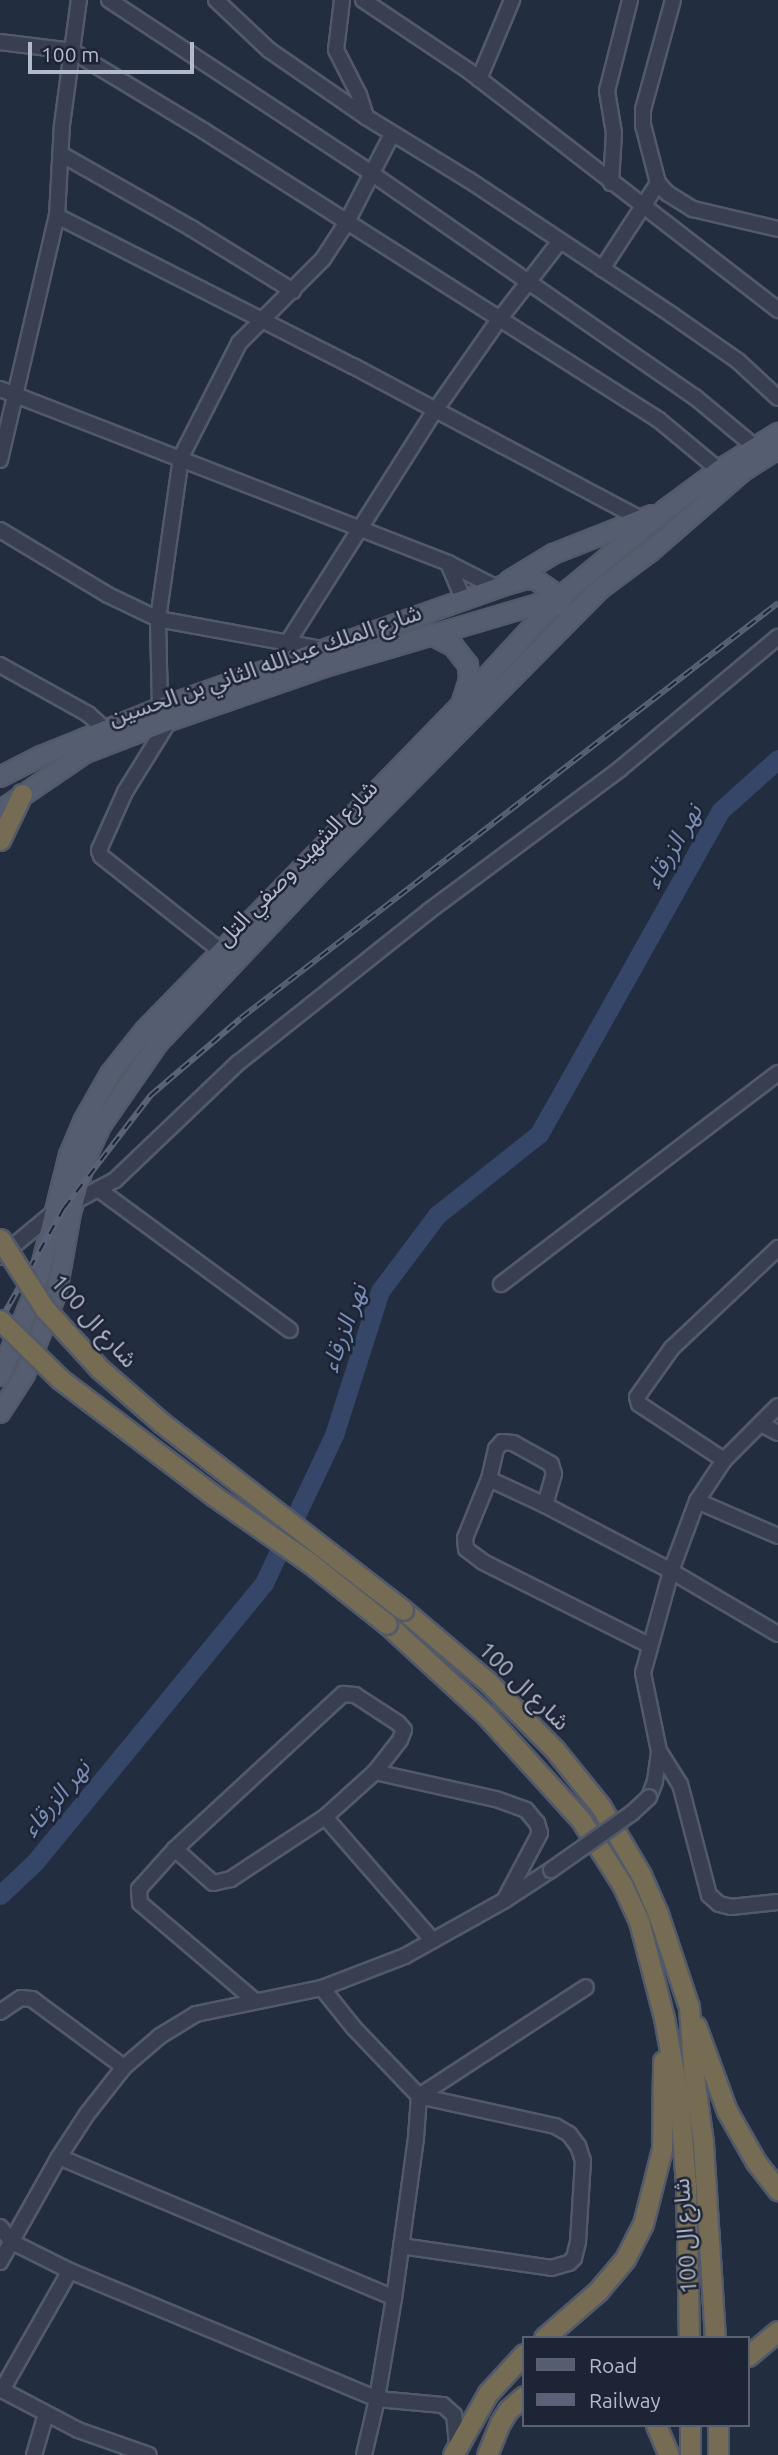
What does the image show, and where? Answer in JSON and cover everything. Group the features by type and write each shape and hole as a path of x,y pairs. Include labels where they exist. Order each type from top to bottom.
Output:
{"highway":[{"path":"0,840 22,794"},
{"name":"شارع ال 100","path":"0,1239 45,1309 100,1370 162,1423 403,1610 489,1683 555,1750 601,1807 645,1885 671,1946 689,2007 693,2068 703,2143 715,2336"},
{"name":"شارع ال 100","path":"0,1320 60,1379 214,1496 310,1563 387,1624 485,1714 581,1820 622,1884 639,1921 664,2018 684,2146 689,2336"},
{"path":"689,2007 727,2110 756,2162 778,2190"},
{"path":"546,2336 597,2291 625,2259 643,2224 662,2148 664,2018"},
{"path":"750,2354 778,2331"},
{"path":"455,2450 488,2393 522,2356"},
{"path":"487,2455 500,2423 522,2398"},
{"path":"657,2427 669,2455"},
{"path":"690,2427 690,2455"},
{"path":"718,2455 719,2427"}],"main road":[{"name":"شارع الشهيد وصفي التل","path":"0,1376 35,1291 69,1155 84,1120 110,1074 145,1030 460,706 561,597 665,510 719,470 778,433"},
{"name":"شارع الشهيد وصفي التل","path":"0,1413 25,1374 57,1292 74,1203 86,1158 102,1124 158,1043 323,868 600,589 651,551 743,471 778,449"},
{"path":"499,587 553,554 665,510"},
{"name":"شارع الملك عبدالله الثاني بن الحسين","path":"0,811 85,753 164,715 327,649 463,599 527,579 536,580 561,597"},
{"name":"شارع الملك عبدالله الثاني بن الحسين","path":"0,777 106,730 430,634 561,597 600,589"},
{"path":"561,597 561,627"},
{"path":"430,634 454,647 468,665 468,680 460,706"}],"street":[{"path":"0,460 57,216 61,154 79,0"},
{"path":"109,0 371,173 528,284 687,391 755,447"},
{"path":"216,0 269,50 391,134 560,241 738,361 778,398"},
{"path":"342,0 336,50 359,95 366,117"},
{"path":"362,0 478,79 642,208 778,310"},
{"path":"478,79 512,0"},
{"path":"611,183 614,133 607,91 630,0"},
{"path":"673,0 643,110 643,125 658,183 667,193 693,209 778,229"},
{"path":"0,42 72,51 659,420 719,470"},
{"path":"221,951 101,856 99,850 164,715 158,619 181,457 239,343 323,260 347,222 391,134"},
{"path":"61,154 191,228 293,291"},
{"path":"602,269 658,183"},
{"path":"57,216 352,366 434,412 641,519"},
{"path":"286,645 434,412 498,321 560,241"},
{"path":"0,389 181,457 360,531 448,563 499,587"},
{"path":"0,530 108,595 158,619 286,645 327,649"},
{"path":"448,563 463,599"},
{"path":"0,1257 53,1213 115,1180 238,1063 429,911 620,769 778,637"},
{"path":"0,665 88,714 106,730"},
{"path":"501,1284 778,1073"},
{"path":"97,1189 290,1330"},
{"path":"724,1460 639,1404 637,1397 672,1348 778,1248"},
{"path":"778,1406 724,1460 697,1501 671,1571 643,1674 659,1751 680,1784 709,1895 719,1904 731,1907 778,1902"},
{"path":"761,1424 778,1433"},
{"path":"545,1505 554,1470 551,1464 513,1443 498,1445 489,1479 466,1538 466,1549 483,1562 649,1645"},
{"path":"489,1479 671,1571 778,1634"},
{"path":"697,1501 778,1536"},
{"path":"175,1849 208,1880 219,1884 231,1879 325,1817 375,1772 404,1730 355,1696 343,1694 175,1849 139,1889 140,1903 254,2000"},
{"path":"0,2262 59,2157 124,2067 160,2036 196,2014 322,1987 405,1956 505,1900 632,1813 649,1797 655,1781 659,1751"},
{"path":"375,1772 496,1799 526,1810 537,1823 540,1833 505,1900"},
{"path":"325,1817 433,1941"},
{"path":"322,1987 354,2028 419,2096 555,2126 569,2134 578,2146 583,2161 578,2242 574,2258 569,2263 551,2268 401,2246"},
{"path":"419,2096 586,1987"},
{"path":"0,2012 21,1998 32,1999 124,2067"},
{"path":"364,2455 377,2399 394,2298 419,2096"},
{"path":"59,2157 394,2298"},
{"path":"0,2227 12,2242 70,2271 377,2399 443,2405 454,2414 455,2450"},
{"path":"70,2271 1,2390 89,2435 149,2455"},
{"path":"34,2455 46,2414"}],"waterway":[{"name":"نهر الزرقاء","path":"0,1895 35,1862 264,1583 334,1435 380,1291 437,1215 539,1134 720,811 778,759"}],"railway":[{"path":"0,1321 64,1208 151,1095 241,1018 778,603"}]}
